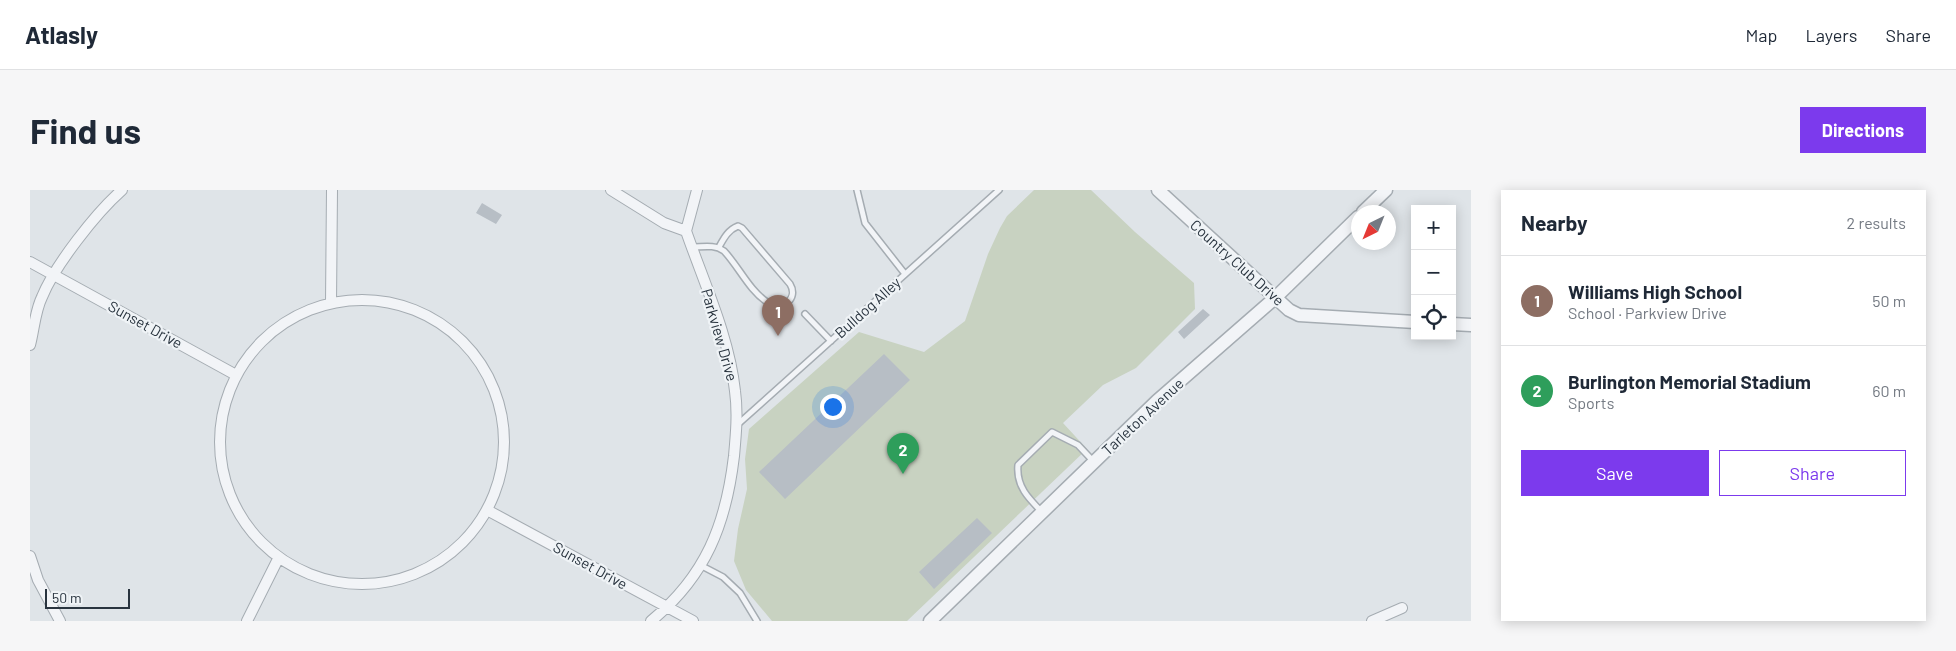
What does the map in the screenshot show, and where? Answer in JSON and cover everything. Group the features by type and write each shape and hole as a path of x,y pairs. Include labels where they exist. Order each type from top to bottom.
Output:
{"street":[{"path":"30,345 41,298 53,274 89,226 122,190"},
{"path":"331,303 332,190"},
{"path":"611,190 664,224 686,231 697,190"},
{"path":"1370,205 1386,190"},
{"name":"Country Club Drive","path":"1163,192 1289,310 1299,315 1411,322"},
{"name":"Tarleton Avenue","path":"930,621 1157,401 1275,298 1351,224"},
{"name":"Parkview Drive","path":"651,621 667,608 688,584 721,524 730,490 737,425 735,390 725,344 686,231"},
{"name":"Sunset Drive","path":"30,262 236,375"},
{"path":"376,300 420,312 458,338 474,355 489,378 499,403 504,430 504,458 498,484 488,510 458,548 439,562 418,573 394,580 371,584 346,583 308,573 279,557 262,543 243,519 227,485 221,463 220,440 222,418 227,396 236,375 254,350 276,328 302,313 331,303 376,300"},
{"path":"1456,324 1471,325"},
{"name":"Sunset Drive","path":"488,510 693,621"},
{"path":"30,556 38,580 60,621"},
{"path":"246,621 279,557"},
{"path":"1372,621 1402,608"}],"lane":[{"path":"857,190 865,223 906,274"},
{"name":"Bulldog Alley","path":"737,425 999,190"},
{"path":"692,247 719,247 732,260 756,293 769,304 783,305 791,299 793,289 790,284 742,228 738,226 733,228 719,247"},
{"path":"791,299 797,305"},
{"path":"805,314 831,341"},
{"path":"1042,513 1024,493 1017,475 1018,465 1052,432 1078,445 1094,463"},
{"path":"700,565 723,577 740,593 757,621"}],"green space":[{"path":"1034,190 1091,190 1135,232 1194,283 1195,309 1136,368 1103,385 1063,423 1087,449 907,621 772,621 746,590 734,561 738,529 747,489 745,459 749,429 859,332 924,352 965,321 988,254 1000,228 1007,216"}],"building":[{"path":"482,203 502,215 496,224 476,213"},
{"path":"1203,309 1210,315 1184,339 1178,332"},
{"path":"884,354 910,380 785,499 759,472"},
{"path":"977,518 992,533 934,589 919,572"}],"place":[{"name":"Williams High School","path":"778,336"},
{"name":"Burlington Memorial Stadium","path":"903,474"}]}
